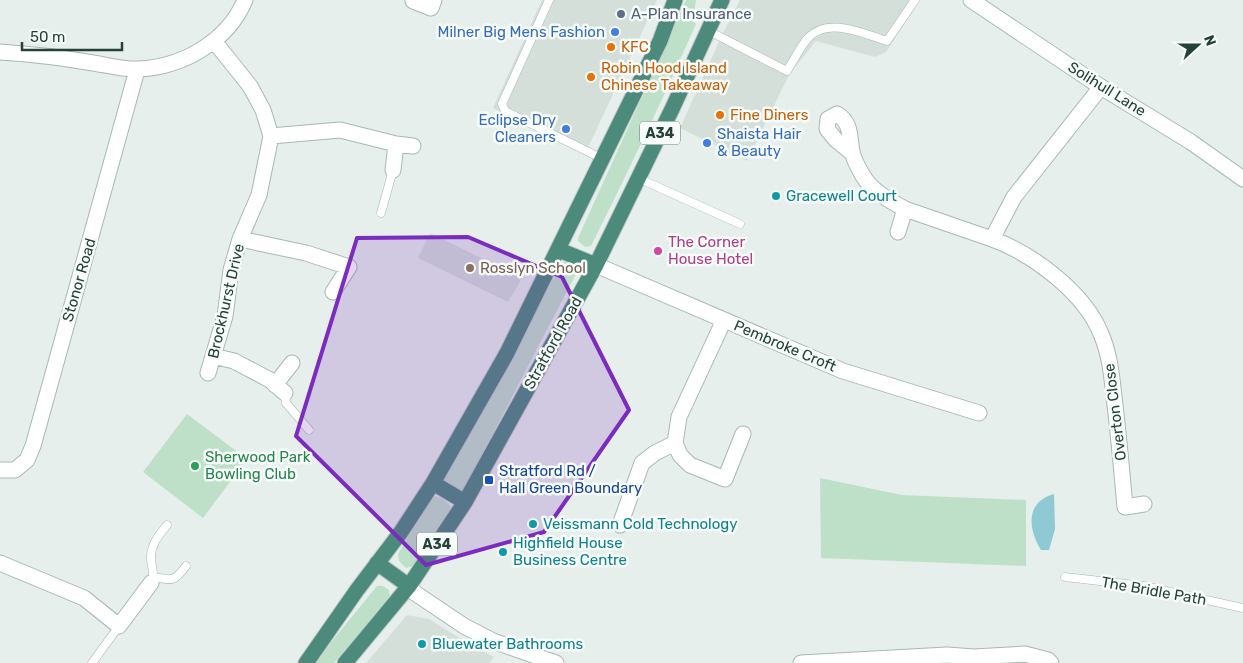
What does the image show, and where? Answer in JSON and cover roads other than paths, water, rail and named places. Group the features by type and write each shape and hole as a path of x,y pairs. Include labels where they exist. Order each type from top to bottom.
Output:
{"highway":[{"name":"A34","path":"306,663 357,590 401,532 433,483 507,353 660,41 675,0"},
{"name":"Stratford Road","path":"345,663 409,586 465,502 596,265 722,0"},
{"path":"559,250 596,265"},
{"path":"433,483 465,502"},
{"path":"377,563 409,586"}],"street":[{"path":"0,52 49,56 137,70 161,67 197,54 214,41 238,15 244,0"},
{"path":"413,1 431,8 434,0"},
{"name":"Solihull Lane","path":"971,0 1101,87 1191,142 1243,179"},
{"name":"Brockhurst Drive","path":"208,373 225,316 231,270 240,239 259,195 271,136 264,110 250,86 214,41"},
{"name":"Stonor Road","path":"0,470 15,470 27,460 33,446 137,70"},
{"path":"852,153 863,177 880,196 905,209 992,239 1014,197 1101,87"},
{"path":"271,136 340,130 396,144 413,146"},
{"path":"393,170 396,144"},
{"path":"898,232 905,209"},
{"path":"240,239 306,253 356,268 333,292"},
{"name":"Overton Close","path":"992,239 1009,245 1054,275 1089,312 1101,334 1110,363 1125,507 1144,504"},
{"name":"Pembroke Croft","path":"596,265 842,371 979,413"},
{"path":"724,320 679,417 675,443 680,455 690,465 726,480 743,434"},
{"path":"213,356 234,362 270,380 280,389 292,363"},
{"path":"620,525 642,463 655,453 675,443"},
{"path":"0,563 84,598 119,626 153,580"},
{"path":"409,586 415,593 464,626 493,641 556,663"},
{"path":"802,663 948,659 1024,654 1048,660 1050,663"}],"lane":[{"path":"548,0 502,104 505,111 603,159"},
{"path":"707,30 787,71 809,37 824,27 839,27 887,40 915,0"},
{"path":"381,213 393,170"},
{"path":"638,178 740,224"},
{"path":"280,389 286,403 309,430"},
{"path":"167,524 154,542 152,549 153,580 172,580 178,578 186,566"},
{"name":"The Bridle Path","path":"1065,577 1144,586 1243,608"},
{"path":"92,663 119,626"}],"water":[{"path":"1054,494 1055,529 1049,550 1041,550 1033,534 1032,517 1038,503"}],"place":[{"name":"A-Plan Insurance","path":"621,14"},
{"name":"Milner Big Mens Fashion","path":"615,32"},
{"name":"KFC","path":"611,47"},
{"name":"Robin Hood Island Chinese Takeaway","path":"591,77"},
{"name":"Fine Diners","path":"720,115"},
{"name":"Eclipse Dry Cleaners","path":"566,129"},
{"name":"Shaista Hair & Beauty","path":"707,143"},
{"name":"Gracewell Court","path":"776,196"},
{"name":"The Corner House Hotel","path":"658,251"},
{"name":"Rosslyn School","path":"470,268"},
{"name":"Sherwood Park Bowling Club","path":"195,466"},
{"name":"Stratford Rd / Hall Green Boundary","path":"489,480"},
{"name":"Veissmann Cold Technology","path":"533,524"},
{"name":"Highfield House Business Centre","path":"503,552"},
{"name":"Bluewater Bathrooms","path":"422,644"}]}
